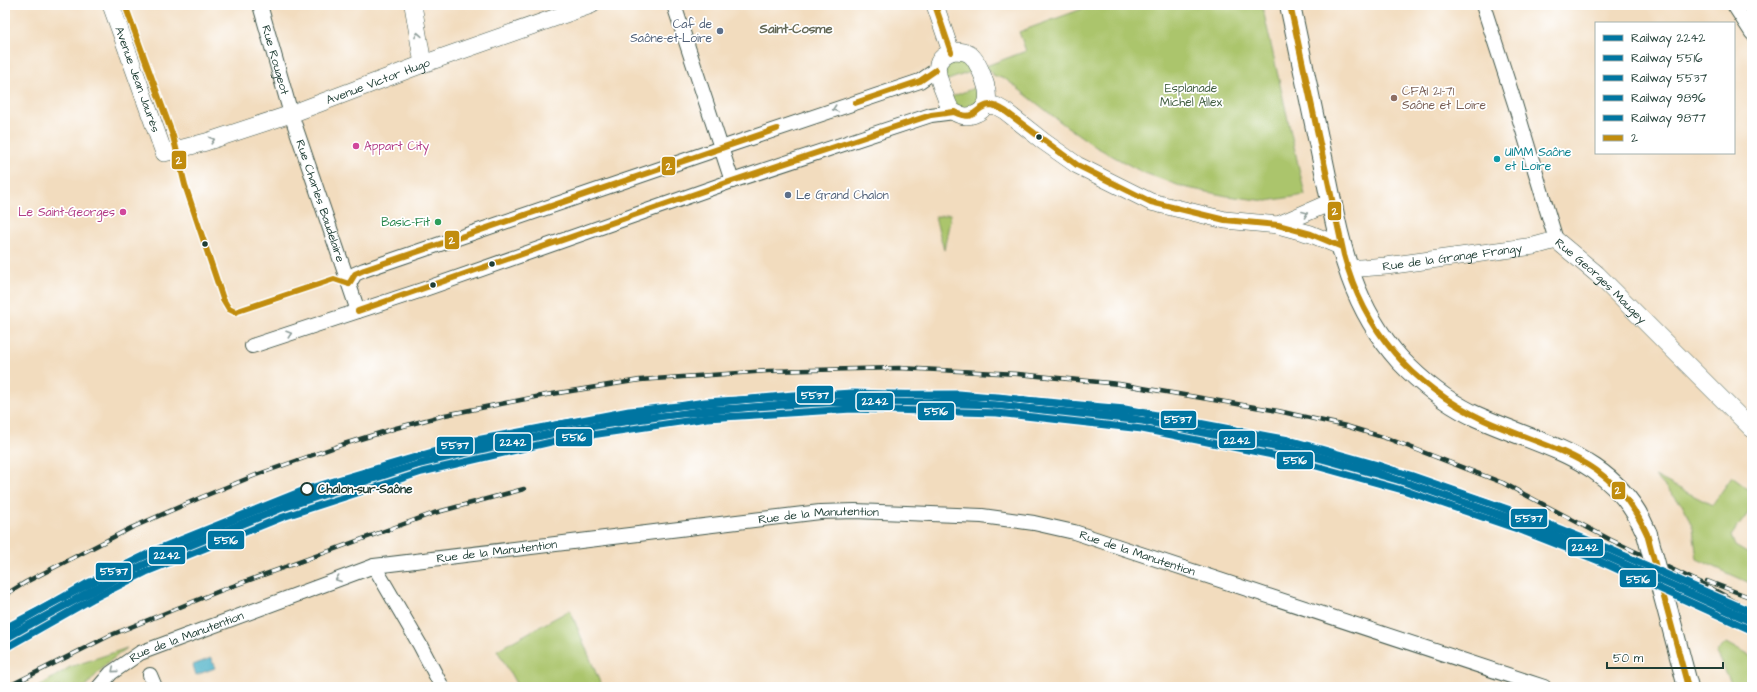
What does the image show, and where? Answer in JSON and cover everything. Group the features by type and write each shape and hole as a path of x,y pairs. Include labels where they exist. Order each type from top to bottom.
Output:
{"main road":[{"path":"1290,5 1331,202 1348,269 1363,308 1379,333 1400,360 1444,398 1469,413 1569,454 1597,470 1614,483 1622,492 1642,521 1647,534 1688,687"}],"street":[{"name":"Avenue Jean Jaurès","path":"111,5 164,153"},
{"name":"Rue Rougeot","path":"260,5 291,114"},
{"path":"413,5 423,64"},
{"name":"Avenue Victor Hugo","path":"164,153 206,142 291,114 423,64 591,5"},
{"path":"674,5 732,181"},
{"path":"935,5 951,52"},
{"name":"Rue Georges Maugey","path":"1483,5 1556,240 1597,274 1752,429"},
{"path":"1734,5 1752,33"},
{"path":"349,284 355,274 364,270 920,81 936,70 942,57 951,52 961,50 974,58 988,93 984,107 979,112 968,116 954,112 950,108 937,77 936,70"},
{"path":"984,107 989,105 996,106 1005,111 1043,141 1077,165 1151,202 1225,220 1278,225 1311,234 1342,247"},
{"path":"252,346 422,290 732,181 931,115 954,112"},
{"name":"Rue Charles Baudelaire","path":"291,114 358,311"},
{"path":"1278,225 1331,202"},
{"name":"Rue de la Grange Frangy","path":"1348,269 1386,266 1526,247 1556,240"},
{"name":"Rue de la Manutention","path":"99,687 111,673 140,653 374,566 820,512 855,511 982,516 1034,523 1074,532 1544,687"},
{"path":"374,566 442,687"}],"green space":[{"name":"Esplanade Michel Allex","path":"1093,5 1262,5 1305,195 1267,201 1227,196 1183,187 1142,172 1096,147 1062,123 1007,80 993,75 986,66 1026,51 1019,32"},
{"path":"955,59 966,60 973,71 945,81 946,67 948,63"},
{"path":"979,86 979,100 972,108 958,107 951,97"},
{"path":"951,214 944,250 935,217"},
{"path":"1655,476 1712,505 1732,477 1752,492 1752,508 1731,536 1735,546 1752,556 1752,584 1697,559 1693,529 1684,507"},
{"path":"570,610 601,685 598,687 518,687 497,650"},
{"path":"1726,643 1752,657 1752,687 1733,687 1716,653"},
{"path":"127,648 106,664 85,687 38,687 70,667"}],"water":[{"path":"211,658 215,668 196,675 193,665"}],"railway":[{"path":"5,595 26,582 131,528 202,497 256,475 344,444 445,415 546,395 640,380 768,371 899,368 1018,374 1119,384 1278,411 1346,426 1389,439 1503,483 1609,539 1709,587 1752,611"},
{"path":"7,687 111,635 222,590 434,513 524,489"},
{"path":"1707,581 1752,598"}],"rail line":[{"name":"9896","path":"5,630 86,584 140,558 277,502 418,457 560,424 705,402 852,393 998,397 1144,413 1291,442 1410,475 1528,516 1605,547 1752,613"},
{"name":"5537","path":"5,628 153,551 307,489 466,442 629,411 793,395 959,394 1125,409 1289,440 1378,465 1495,505 1611,550 1752,612"},
{"name":"2242","path":"5,639 90,591 143,565 280,509 420,464 562,431 706,410 852,401 997,405 1143,421 1289,450 1408,483 1525,523 1602,554 1752,622"},
{"name":"9877","path":"9,635 157,558 310,496 468,450 630,419 794,403 959,402 1124,417 1287,448 1376,472 1492,513 1608,557 1749,619"},
{"name":"5516","path":"9,646 94,598 146,572 283,517 422,472 564,439 707,418 852,409 997,413 1142,429 1287,458 1406,491 1523,531 1599,561 1749,629"}],"transit line":[{"name":"2","path":"125,5 173,136 185,185 223,299 229,309 235,312"},
{"name":"2","path":"935,5 951,52"},
{"name":"2","path":"1290,5 1344,255 1353,283 1364,308 1378,332 1414,373 1435,391 1458,406 1484,420 1578,459 1598,472 1616,487 1633,508 1647,534 1688,687"},
{"name":"2","path":"855,103 920,81 936,70"},
{"name":"2","path":"954,112 968,116 985,106 990,105 998,107 1077,165 1151,202 1225,220 1278,225 1311,234 1342,247"},
{"name":"2","path":"358,311 732,181 931,115 954,112"},
{"name":"2","path":"349,284 355,274 364,270 777,129"},
{"name":"2","path":"235,312 334,279 349,284"}],"place":[{"name":"Caf de Saône-et-Loire","path":"720,31"},
{"name":"CFAI 21-71 Saône et Loire","path":"1394,98"},
{"name":"Appart City","path":"356,146"},
{"name":"UIMM Saône et Loire","path":"1497,159"},
{"name":"Le Grand Chalon","path":"788,195"},
{"name":"Le Saint-Georges","path":"123,212"},
{"name":"Basic-Fit","path":"438,222"},
{"name":"Chalon-sur-Saône","path":"307,489"}],"district":[{"name":"Saint-Cosme","path":"796,29"}]}
